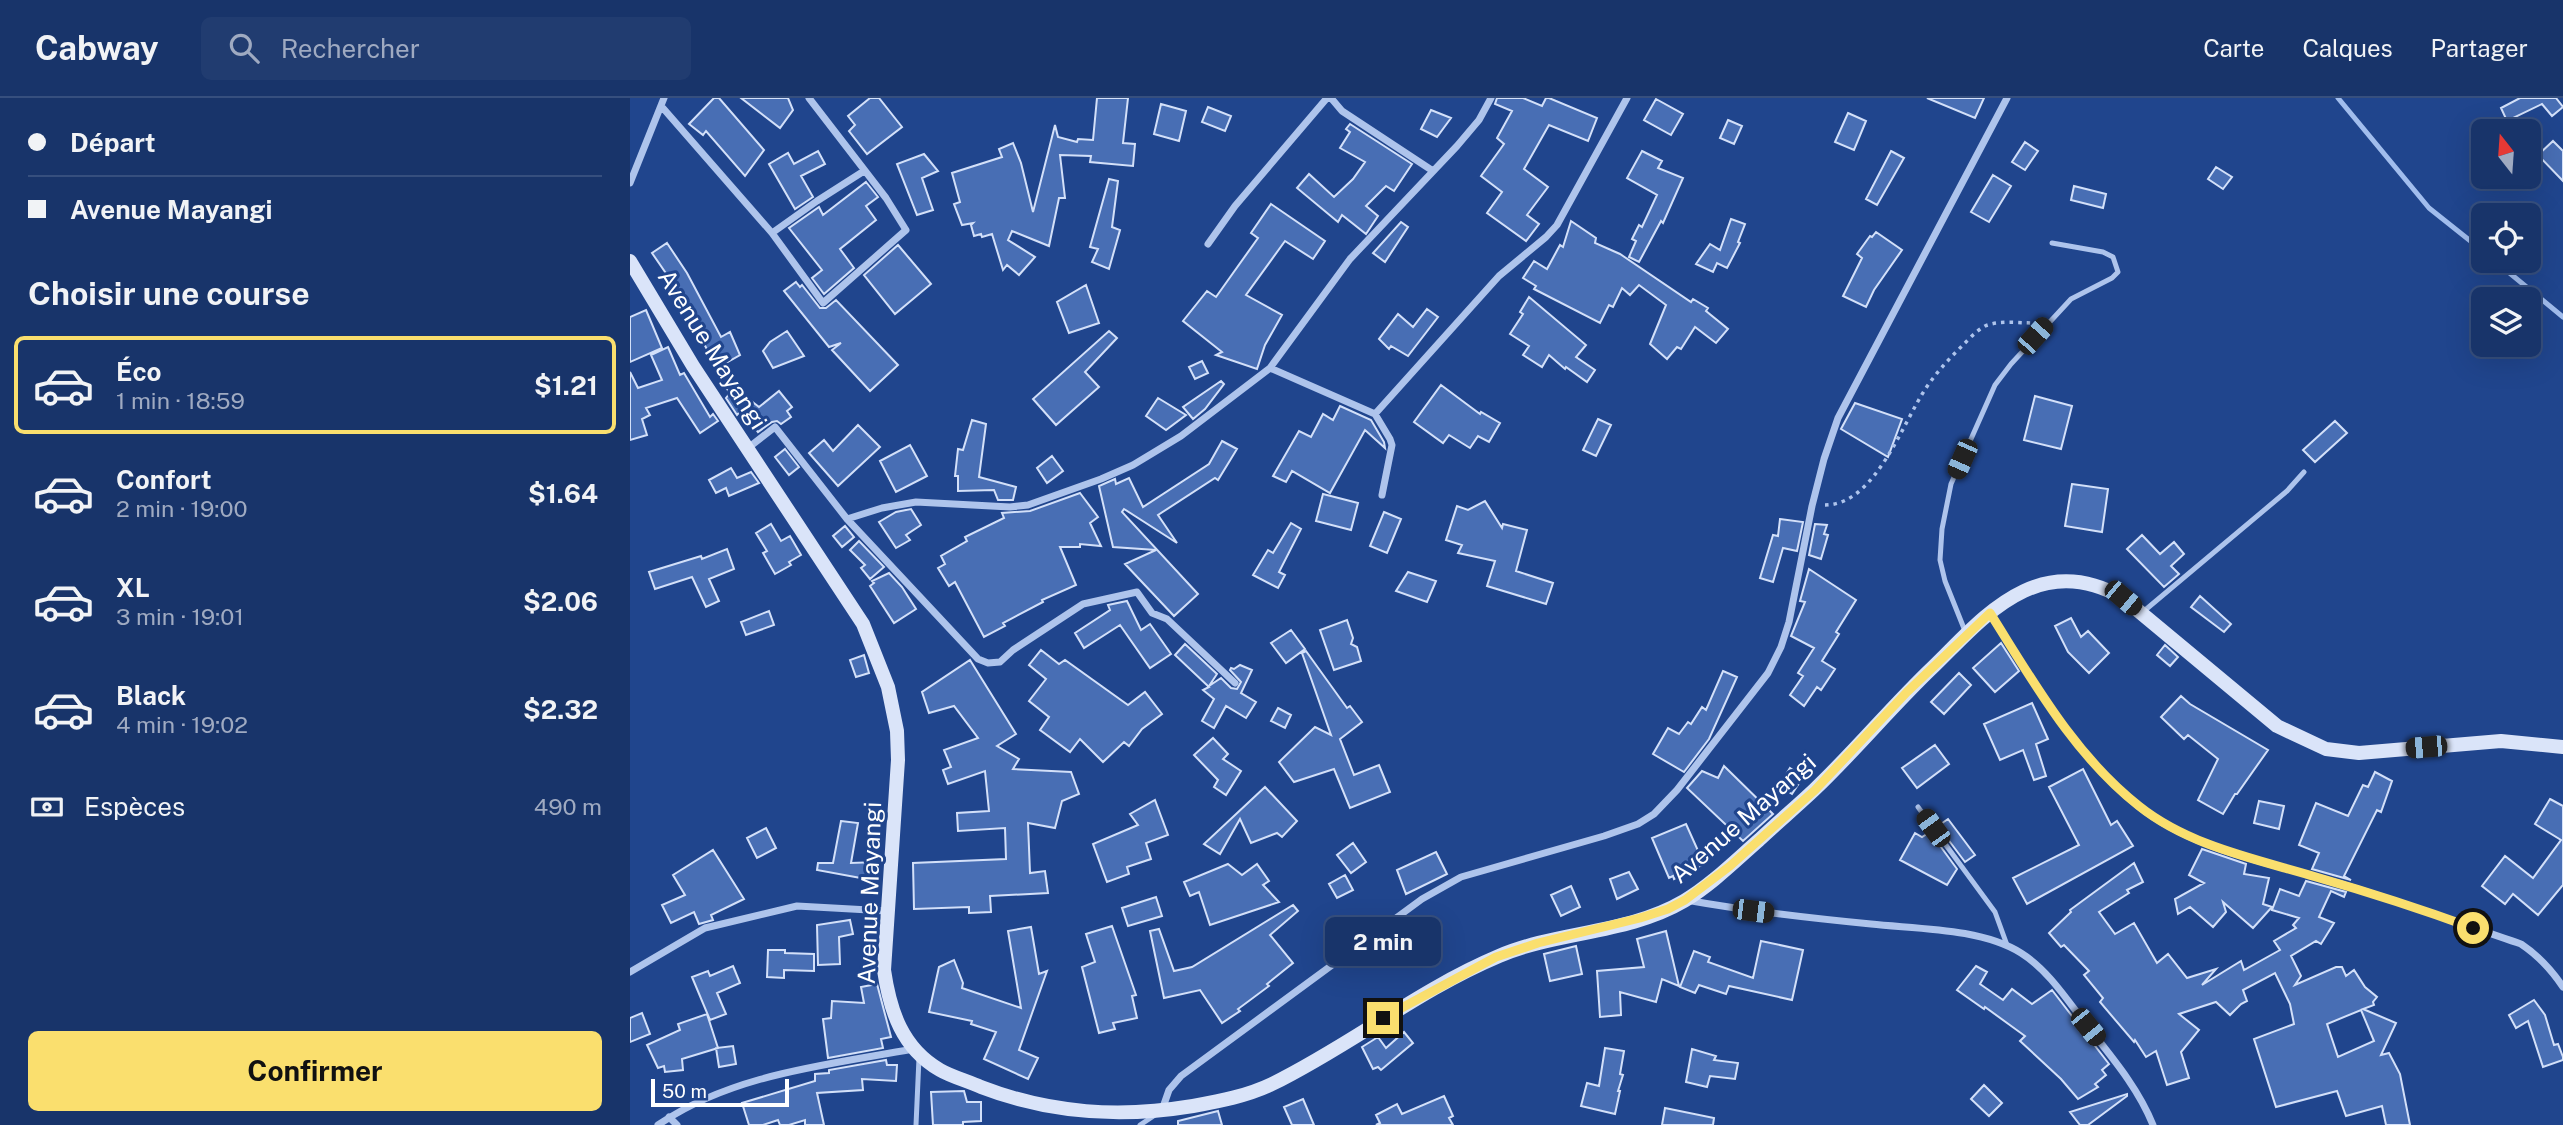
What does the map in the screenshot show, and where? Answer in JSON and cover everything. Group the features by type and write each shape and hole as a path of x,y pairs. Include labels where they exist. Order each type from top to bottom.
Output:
{"street":[{"path":"630,183 663,102 772,233 823,303 906,230 886,198 809,98"},
{"path":"1208,244 1235,206 1329,98 1342,111 1433,171"},
{"path":"847,519 882,508 916,502 1010,507 1063,494 1133,465 1181,436 1270,368 1350,259 1479,120 1491,98"},
{"path":"1375,414 1499,276 1557,225 1627,98"},
{"path":"1161,1111 1169,1090 1181,1076 1422,899 1461,877 1638,824 1654,814 1677,790 1768,673 1781,647 1789,621 1812,506 1838,418 2007,98"},
{"path":"772,233 864,171"},
{"name":"Avenue Mayangi","path":"630,261 693,366 863,624 888,687 897,731 898,760 884,970 888,999 898,1026 916,1052 946,1073 996,1093 1049,1107 1108,1114 1161,1111 1237,1097 1302,1068 1406,1004 1496,957 1538,943 1668,909 1685,900 1730,866 1815,790 1907,692 1990,613 2025,591 2055,581 2082,581 2105,588 2141,614 2277,726 2326,749 2359,753 2501,741 2563,747"},
{"path":"1270,368 1375,414 1392,446 1382,495"},
{"path":"748,448 775,427 847,519 978,659 988,663 1000,662 1013,650 1083,604 1137,592 1152,613 1167,619 1235,683"},
{"path":"1990,613 2060,723 2138,805 2167,826 2221,849 2385,898 2521,944 2537,954 2563,987"},
{"path":"1685,900 1769,914 1953,932 2007,945 2024,954 2059,990 2116,1063 2134,1089 2153,1125"},
{"path":"630,972 705,928 797,905 887,911"},
{"path":"658,1125 669,1117 745,1084 792,1072 916,1052"},
{"path":"669,1117 677,1125"}],"lane":[{"path":"1966,634 1940,561 1942,529 1951,484 1995,385 2046,324 2071,299 2112,278 2118,272 2113,257 2104,252 2052,243"},
{"path":"2141,614 2287,491 2304,472"},
{"path":"1918,807 1995,912 2007,945"},
{"path":"916,1052 916,1125"},
{"path":"1140,1125 1161,1111"}],"path":[{"path":"1812,506 1843,503 1864,487 1886,457 1927,387 1945,363 1978,330 1999,322 2046,324"}],"building":[{"path":"714,98 719,98 764,150 745,176 706,131 703,135 689,124"},
{"path":"741,98 788,98 793,110 780,128"},
{"path":"870,98 879,98 902,127 867,154 849,131 855,125 848,116"},
{"path":"1097,98 1128,98 1123,143 1135,144 1133,166 1090,162 1091,156 1060,155 1065,198 1059,198 1049,246 1012,231 1008,240 1035,257 1019,275 1007,265 1003,270 992,234 974,236 971,225 973,223 962,225 954,204 960,202 952,173 1002,157 999,149 1013,143 1021,163 1033,212 1055,125 1058,137 1077,142 1078,139 1093,140"},
{"path":"1497,98 1523,98 1542,106 1546,98 1549,98 1597,118 1588,141 1549,125 1524,169 1548,187 1527,215 1539,224 1526,241 1487,213 1502,192 1481,176 1504,144 1497,138 1512,111 1495,104"},
{"path":"1927,98 1984,98 1975,118"},
{"path":"2520,98 2556,98 2563,107 2552,116 2542,104 2511,119 2506,119 2501,108"},
{"path":"1656,99 1683,114 1671,135 1644,120"},
{"path":"1161,104 1186,111 1179,141 1154,134"},
{"path":"1208,107 1231,116 1225,131 1202,122"},
{"path":"1431,110 1451,118 1437,137 1421,129"},
{"path":"1848,113 1866,121 1854,150 1835,142"},
{"path":"1728,120 1742,126 1734,144 1720,138"},
{"path":"1350,124 1412,164 1394,191 1386,186 1366,206 1378,216 1366,234 1342,215 1338,222 1297,188 1309,174 1334,197 1353,179 1365,162 1340,148 1350,132 1346,129"},
{"path":"2553,141 2563,151 2563,181 2541,158 2541,152"},
{"path":"2025,142 2038,151 2025,170 2012,162"},
{"path":"818,151 825,164 801,176 813,197 795,209 769,164 788,153 794,164"},
{"path":"1642,151 1662,161 1658,168 1683,178 1663,223 1661,221 1639,262 1629,257 1636,241 1632,239 1639,225 1642,227 1657,195 1627,178"},
{"path":"1891,151 1904,158 1877,205 1866,199"},
{"path":"924,154 938,171 922,178 933,210 917,215 897,164"},
{"path":"2216,167 2232,177 2223,189 2208,179"},
{"path":"1993,175 2011,186 1989,222 1971,212"},
{"path":"1109,179 1118,181 1112,227 1120,230 1109,269 1092,262 1098,249 1090,247"},
{"path":"866,182 878,197 866,206 876,220 840,249 854,268 824,294 812,278 822,270 789,228 819,207 823,215"},
{"path":"2074,186 2106,194 2103,208 2071,200"},
{"path":"1271,204 1325,241 1313,259 1285,241 1246,295 1282,315 1265,345 1257,369 1216,355 1222,352 1183,321 1207,291 1216,297 1258,238 1251,233"},
{"path":"1731,219 1745,224 1738,242 1740,243 1727,268 1717,263 1713,272 1696,264 1710,244 1720,250"},
{"path":"1571,221 1596,238 1595,243 1620,254 1691,302 1693,299 1708,308 1706,311 1728,329 1716,343 1695,327 1681,349 1677,347 1667,359 1650,344 1666,305 1639,285 1630,295 1622,288 1613,307 1609,305 1600,323 1534,289 1536,286 1523,278 1534,261 1547,269 1560,245 1563,247"},
{"path":"1401,222 1408,227 1385,262 1373,253"},
{"path":"1876,232 1902,250 1874,290 1866,307 1843,296 1862,258 1857,254"},
{"path":"667,243 687,273 721,337 730,332 740,355 717,368 682,303 685,301 652,253"},
{"path":"898,245 931,284 895,314 864,275"},
{"path":"796,282 800,287 802,285 820,308 826,308 836,300 898,365 870,391 832,350 841,343 829,347 784,291"},
{"path":"1086,285 1099,323 1069,333 1057,302"},
{"path":"1529,297 1586,345 1576,357 1595,370 1587,382 1566,367 1565,369 1549,355 1542,367 1523,355 1529,346 1510,334 1523,314 1520,312"},
{"path":"1427,309 1438,317 1408,356 1391,346 1389,349 1379,339 1398,314 1413,327"},
{"path":"646,310 662,348 630,362 630,317"},
{"path":"787,331 804,356 773,368 763,351 770,342"},
{"path":"1109,331 1117,338 1085,372 1099,387 1056,425 1033,399"},
{"path":"668,347 680,375 684,373 710,417 713,414 718,421 700,433 677,398 646,408 650,415 642,419 647,435 630,440 630,372 638,388 662,380 651,355"},
{"path":"1202,361 1208,373 1195,379 1189,367"},
{"path":"1221,381 1224,384 1205,409 1193,419 1183,407"},
{"path":"727,382 759,407 779,391 792,407 787,411 791,417 781,424 772,422 758,432 742,410 737,415 726,398 730,393 724,385"},
{"path":"1441,385 1480,414 1481,412 1500,423 1489,442 1478,436 1470,448 1449,435 1443,443 1414,422"},
{"path":"2035,396 2072,406 2061,449 2024,440"},
{"path":"1158,398 1186,415 1166,430 1146,416"},
{"path":"1855,403 1902,419 1888,457 1841,429"},
{"path":"1340,406 1371,420 1385,448 1365,430 1330,493 1292,471 1286,482 1273,476 1299,431 1311,437 1323,414 1333,420"},
{"path":"1598,419 1611,425 1596,456 1583,450"},
{"path":"972,420 986,424 979,477 1016,487 1013,500 998,500 994,490 958,491 958,476 955,476 958,449 963,450"},
{"path":"2335,421 2347,433 2315,462 2303,450"},
{"path":"858,425 880,447 838,486 809,453 824,440 833,451"},
{"path":"1222,441 1237,449 1218,480 1215,478 1158,515 1177,543 1124,509 1122,512 1198,594 1174,616 1125,564 1156,550 1113,547 1099,486 1115,479 1116,484 1129,478 1143,507 1209,464"},
{"path":"910,445 927,476 896,492 880,461"},
{"path":"785,449 799,467 789,475 775,457"},
{"path":"1052,456 1063,471 1047,483 1037,468"},
{"path":"731,468 737,478 751,472 759,483 729,496 726,488 716,493 709,480"},
{"path":"2072,484 2108,489 2102,532 2065,526"},
{"path":"1080,493 1098,517 1090,523 1101,546 1080,544 1080,547 1060,547 1076,585 1042,600 1043,602 1003,623 1005,626 984,637 955,582 949,586 938,568 945,564 941,556 967,541 965,537 1004,518 1002,513 1030,511"},
{"path":"1323,494 1358,503 1351,530 1316,521"},
{"path":"1485,501 1502,528 1503,524 1527,530 1516,571 1553,583 1546,604 1487,586 1495,561 1458,553 1462,545 1446,540 1457,506 1468,510"},
{"path":"911,509 921,525 906,535 910,540 896,548 879,522 896,512"},
{"path":"1384,512 1401,519 1387,553 1370,546"},
{"path":"1780,519 1803,522 1797,551 1783,548 1773,582 1760,578 1773,535 1778,536"},
{"path":"1291,523 1301,529 1279,572 1285,575 1278,588 1253,575 1268,550 1273,553"},
{"path":"771,524 781,541 790,536 801,555 789,562 791,565 775,574 763,553 767,551 756,533"},
{"path":"1815,524 1827,525 1824,534 1828,535 1821,559 1809,555"},
{"path":"845,526 854,537 842,547 833,536"},
{"path":"2142,535 2160,554 2174,542 2184,554 2171,566 2179,574 2164,587 2127,549"},
{"path":"859,541 884,567 870,579 861,568 865,565 850,550"},
{"path":"727,549 734,569 709,579 719,601 706,607 692,577 655,589 649,572 701,556 702,559"},
{"path":"1809,569 1856,600 1822,661 1835,669 1821,690 1817,687 1804,706 1790,695 1803,676 1798,673 1814,648 1791,636 1805,602 1800,601"},
{"path":"1408,572 1436,581 1427,602 1396,591"},
{"path":"889,573 916,609 894,623 870,586 874,583 872,581"},
{"path":"2200,596 2231,624 2224,632 2191,607"},
{"path":"1127,601 1141,630 1150,624 1171,654 1150,668 1120,625 1084,648 1075,633 1110,610 1108,605"},
{"path":"769,611 774,625 746,635 741,622"},
{"path":"2071,618 2081,637 2088,631 2109,653 2089,673 2068,652 2055,626"},
{"path":"1347,620 1353,638 1351,644 1357,647 1361,661 1334,670 1320,630"},
{"path":"1291,630 1305,649 1286,663 1271,643"},
{"path":"2001,643 2019,671 1995,692 1973,668"},
{"path":"1185,644 1217,674 1209,686 1221,678 1231,688 1237,689 1241,682 1231,668 1240,665 1252,670 1241,693 1256,702 1246,718 1226,706 1214,728 1202,721 1214,699 1203,690 1209,687 1175,655"},
{"path":"2165,645 2178,657 2170,666 2157,655"},
{"path":"1041,650 1059,664 1065,660 1128,705 1145,692 1162,714 1142,729 1129,746 1124,742 1103,762 1080,739 1070,752 1040,730 1049,717 1029,701 1046,679 1029,665"},
{"path":"1306,651 1347,708 1350,706 1362,722 1340,739 1354,775 1379,765 1390,792 1350,808 1334,769 1294,782 1279,762 1315,727 1331,735 1302,653"},
{"path":"864,655 869,673 856,677 850,660"},
{"path":"970,660 1016,734 997,746 1019,759 1013,769 1071,772 1079,794 1062,801 1055,828 1028,823 1030,873 1045,871 1048,893 990,896 991,912 969,913 969,907 914,909 913,863 1006,859 1005,828 958,831 957,813 989,811 985,771 948,784 943,770 951,767 944,750 978,738 954,706 929,713 922,692"},
{"path":"1723,671 1737,677 1709,739 1684,772 1653,754 1668,728 1679,734 1688,722 1691,724 1702,707 1706,710"},
{"path":"1959,673 1971,685 1944,714 1931,702"},
{"path":"2181,696 2268,750 2223,814 2198,800 2218,759 2188,735 2184,739 2161,717"},
{"path":"2032,703 2048,739 2036,744 2046,776 2034,780 2023,750 2000,760 1984,724"},
{"path":"1278,708 1291,715 1285,728 1271,721"},
{"path":"1213,738 1228,754 1223,759 1241,771 1226,795 1214,787 1218,780 1194,755"},
{"path":"1935,745 1949,764 1917,788 1902,768"},
{"path":"1724,766 1773,814 1743,841 1687,788 1702,771 1718,778"},
{"path":"1790,768 1803,777 1792,794 1779,786"},
{"path":"2083,769 2111,825 2117,821 2133,846 2027,904 2013,878 2079,845 2049,787"},
{"path":"2375,772 2392,781 2381,812 2377,810 2344,876 2351,880 2312,869 2319,853 2299,845 2316,803 2348,816 2363,785 2368,787"},
{"path":"1265,787 1297,821 1282,837 1277,833 1251,843 1240,819 1220,854 1204,844"},
{"path":"2550,799 2563,806 2563,885 2538,915 2513,894 2505,904 2482,886 2505,856 2533,878 2561,840 2535,824"},
{"path":"1155,800 1168,835 1146,843 1151,859 1127,867 1129,874 1107,882 1093,844 1138,825 1130,814"},
{"path":"2259,801 2284,806 2279,829 2254,823"},
{"path":"1948,819 1975,855 1965,862 1938,826"},
{"path":"841,821 858,823 851,863 877,862 877,881 817,870 818,863 833,863"},
{"path":"1686,824 1704,864 1674,879 1673,876 1669,878 1652,838"},
{"path":"766,828 776,848 757,858 747,838"},
{"path":"1930,832 1957,869 1947,885 1900,860 1915,833 1922,837"},
{"path":"1353,843 1366,862 1351,873 1337,855"},
{"path":"2202,849 2246,864 2244,874 2269,878 2263,904 2272,907 2253,928 2223,902 2226,912 2213,927 2190,907 2178,914 2175,899 2204,883 2189,875"},
{"path":"713,850 744,899 711,915 713,920 699,924 694,912 671,923 662,905 685,895 673,875"},
{"path":"1436,852 1447,874 1406,894 1397,870"},
{"path":"2134,863 2143,882 2127,890 2129,893 2099,912 2115,934 2134,923 2157,963 2168,954 2187,978 2216,969 2202,985 2241,961 2244,970 2280,950 2274,941 2296,928 2293,925 2299,918 2272,910 2280,889 2299,896 2306,881 2346,892 2344,897 2331,891 2319,917 2334,923 2321,944 2316,941 2291,956 2301,976 2295,985 2336,967 2342,967 2346,976 2354,970 2365,987 2377,997 2374,1005 2363,1009 2396,1023 2381,1055 2389,1053 2400,1074 2410,1125 2386,1125 2382,1106 2346,1116 2337,1091 2276,1107 2254,1039 2294,1024 2290,1004 2275,973 2243,990 2247,1001 2230,1015 2216,1002 2179,1014 2199,1030 2181,1052 2189,1078 2167,1085 2156,1051 2146,1057 2135,1040 2134,1042 2100,1002 2103,998 2084,975 2089,971 2049,933 2070,910","holes":["2361,1010 2374,1041 2338,1057 2327,1024"]},
{"path":"1228,864 1242,875 1257,864 1269,881 1263,885 1279,902 1210,925 1199,892 1190,896 1184,882"},
{"path":"1629,872 1638,889 1617,899 1610,879"},
{"path":"1345,875 1353,890 1337,898 1329,884"},
{"path":"1571,886 1580,907 1561,916 1551,895"},
{"path":"1156,897 1162,916 1128,926 1122,908"},
{"path":"1293,905 1298,911 1270,935 1293,963 1267,984 1269,986 1238,1009 1240,1011 1222,1023 1200,990 1164,998 1150,931 1159,929 1174,971 1192,967"},
{"path":"850,920 853,934 839,937 840,964 818,965 817,925"},
{"path":"1112,926 1136,995 1132,996 1137,1018 1113,1023 1115,1029 1099,1033 1082,967 1095,962 1086,934"},
{"path":"1031,927 1039,974 1047,971 1019,1050 1038,1058 1028,1079 984,1059 996,1032 971,1024 972,1021 929,1012 939,967 954,960 963,983 962,988 1021,1008 1008,931"},
{"path":"1666,931 1679,986 1662,979 1656,1002 1620,992 1621,1015 1600,1017 1597,971 1644,967 1637,939"},
{"path":"1761,941 1803,950 1792,1000 1729,986 1726,994 1699,985 1695,993 1680,987 1694,951 1710,957 1708,962 1753,978"},
{"path":"1576,946 1582,974 1550,981 1544,954"},
{"path":"768,950 814,954 814,971 784,970 784,978 767,977"},
{"path":"733,966 740,983 717,993 726,1014 710,1020 692,977 708,971 710,976"},
{"path":"1976,966 1987,972 1980,984 2003,1000 2012,989 2032,1004 2052,990 2109,1064 2102,1070 2106,1075 2095,1084 2098,1087 2078,1099 2061,1079 2020,1041 2025,1036 1957,990"},
{"path":"877,984 891,1037 881,1039 883,1048 828,1058 823,1019 831,1018 832,1001 864,1003 861,987"},
{"path":"2534,1000 2545,1015 2554,1045 2558,1044 2563,1057 2563,1060 2543,1067 2528,1021 2516,1028 2509,1015"},
{"path":"642,1013 650,1034 630,1042 630,1018"},
{"path":"707,1014 718,1048 682,1059 683,1070 665,1072 664,1066 658,1068 647,1045 680,1030 678,1024"},
{"path":"1404,1032 1413,1043 1381,1070 1378,1067 1373,1069 1362,1047 1378,1037 1386,1048"},
{"path":"733,1046 736,1064 719,1067 716,1048"},
{"path":"1605,1048 1624,1051 1620,1074 1623,1075 1615,1114 1581,1106 1587,1083 1599,1086"},
{"path":"1692,1049 1716,1056 1714,1060 1738,1063 1735,1079 1710,1076 1707,1087 1686,1082"},
{"path":"886,1060 887,1065 897,1065 896,1081 862,1079 863,1090 817,1093 824,1125 805,1125 805,1120 780,1125 778,1120 763,1125 749,1125 742,1103 815,1081 815,1074"},
{"path":"1984,1085 2002,1103 1989,1116 1971,1099"},
{"path":"964,1091 967,1102 981,1102 981,1121 963,1122 963,1125 933,1125 931,1092"},
{"path":"2127,1094 2088,1125 2080,1125 2070,1112"},
{"path":"1444,1096 1453,1116 1449,1118 1453,1125 1376,1125 1380,1123 1376,1115 1397,1104 1402,1114"},
{"path":"1303,1099 1314,1125 1292,1125 1284,1107"},
{"path":"1665,1108 1714,1118 1713,1125 1662,1125"},
{"path":"1218,1111 1222,1125 1178,1125 1178,1121"}],"waterway":[{"path":"2338,98 2429,208 2471,241"},
{"path":"2510,273 2563,317"}],"route":[{"path":"1383,1018 1496,957 1519,948 1607,928 1668,909 1685,900 1730,866 1815,790 1907,692 1990,613 2060,723 2094,762 2138,805 2167,826 2221,849 2345,885 2473,928"}]}
